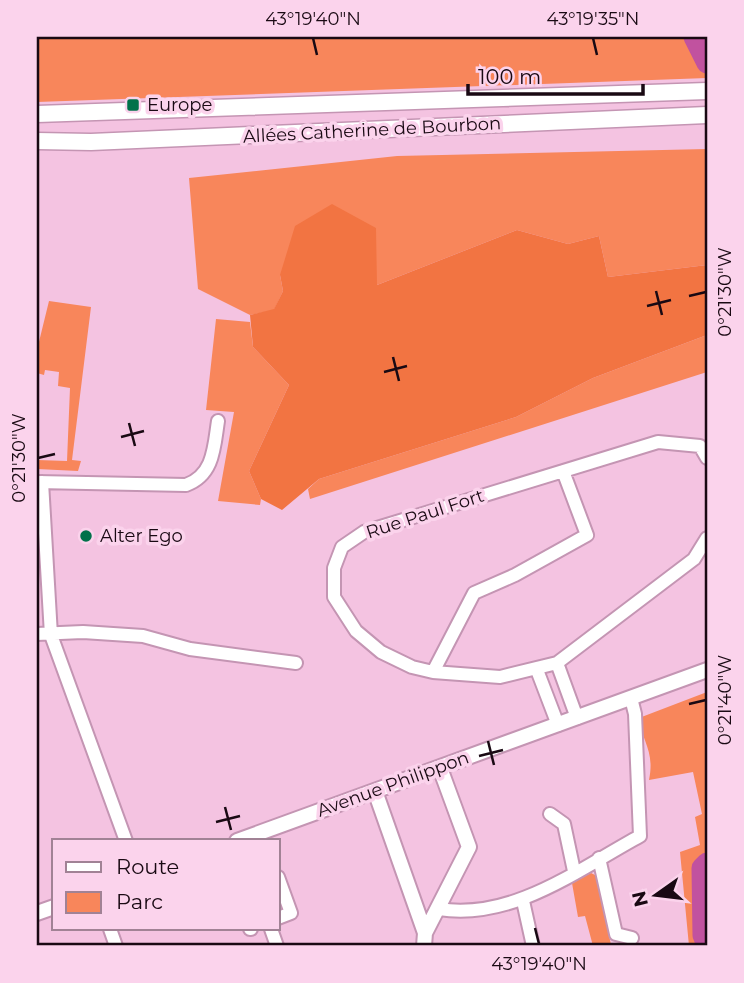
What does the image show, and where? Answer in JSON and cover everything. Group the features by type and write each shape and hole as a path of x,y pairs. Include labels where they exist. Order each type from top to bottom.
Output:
{"main road":[{"name":"Allées Catherine de Bourbon","path":"37,114 707,91"},
{"name":"Allées Catherine de Bourbon","path":"37,141 91,142 707,115"}],"street":[{"path":"125,839 51,635 40,482 178,485 195,481 205,473 212,459 218,421"},
{"name":"Rue Paul Fort","path":"707,458 699,446 658,442 364,532 342,547 334,568 334,597 356,631 381,652 412,667 433,672 500,677 557,663 694,559 707,538"},
{"path":"433,672 474,593 516,575 587,536 563,471"},
{"path":"37,634 83,632 143,636 190,649 296,663"},
{"path":"557,663 577,718"},
{"path":"537,670 558,725"},
{"name":"Avenue Philippon","path":"264,837 375,791 707,671"},
{"path":"439,909 452,911 523,901 640,836 635,714 631,698"},
{"path":"424,940 469,847 440,768"},
{"path":"375,791 424,940"},
{"path":"550,814 564,824 574,872"},
{"path":"599,858 616,934 632,938"},
{"path":"280,883 291,913 280,917"},
{"path":"523,901 533,946"}],"green space":[{"path":"37,37 707,39 707,78 37,102"},
{"path":"707,149 707,265 608,277 599,236 568,244 517,230 377,285 280,275 283,291 274,310 250,315 198,289 189,178 397,156"},
{"path":"49,301 91,307 72,460 81,461 78,471 37,469 37,460 67,461 70,388 58,386 59,372 45,370 44,375 37,373 37,350"},
{"path":"216,319 250,322 253,347 289,385 249,471 261,499 260,505 218,501 234,412 206,410"},
{"path":"707,335 707,372 310,499 308,489 319,479 516,417 593,378"},
{"path":"707,692 707,852 695,863 698,939 702,946 689,946 680,852 700,845 695,817 702,814 693,772 649,780 649,754 639,718"},
{"path":"591,873 597,876 611,945 593,946 585,916 578,917 572,883"}],"shaded area":[{"path":"332,204 376,228 377,285 517,230 568,244 599,236 608,277 707,265 707,335 593,378 516,417 319,479 282,510 261,499 249,471 289,385 253,347 250,315 274,309 283,291 280,275 295,226"}],"waterway":[{"path":"694,37 707,63"},
{"path":"707,863 702,868 703,935 707,945"}],"place":[{"name":"Europe","path":"133,105"},
{"name":"Alter Ego","path":"86,536"}]}
